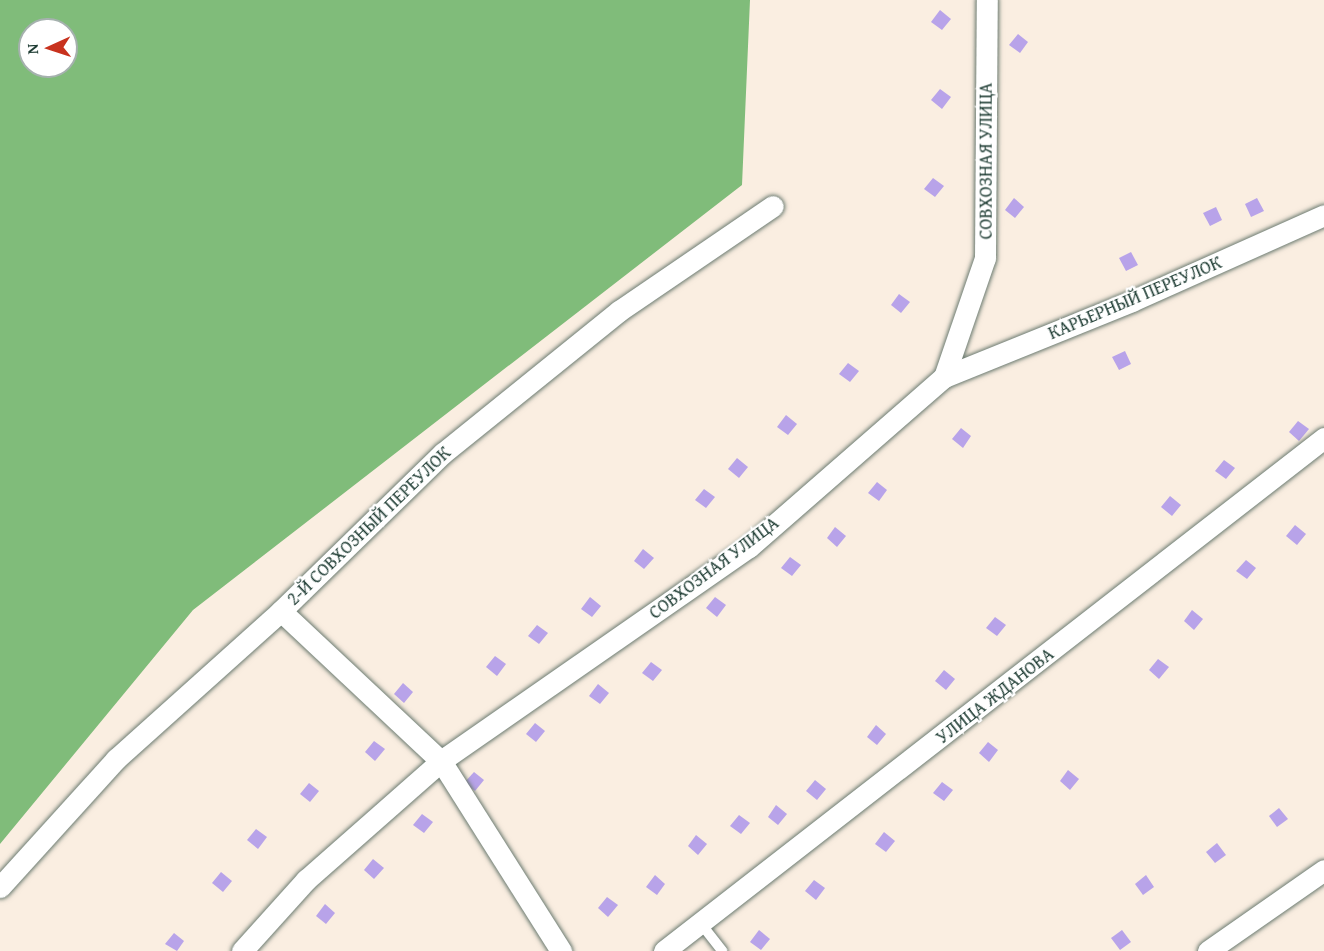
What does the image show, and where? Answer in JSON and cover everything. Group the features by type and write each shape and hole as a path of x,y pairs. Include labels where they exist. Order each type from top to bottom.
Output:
{"street":[{"name":"СОВХОЗНАЯ УЛИЦА","path":"242,951 306,880 441,761 749,547 944,377 985,258 987,0"},
{"name":"2-Й СОВХОЗНЫЙ ПЕРЕУЛОК","path":"0,888 116,759 281,611 443,453 619,311 773,206"},
{"name":"КАРЬЕРНЫЙ ПЕРЕУЛОК","path":"944,377 1132,301 1324,215"},
{"name":"УЛИЦА ЖДАНОВА","path":"664,951 702,925 1324,438"},
{"path":"281,611 441,761 561,951"},
{"path":"1208,951 1324,870"}],"lane":[{"path":"702,925 722,951"}],"green space":[{"path":"0,0 750,0 742,185 193,610 0,844"}],"building":[{"path":"940,10 951,19 942,30 931,22"},
{"path":"1018,34 1028,42 1020,53 1009,45"},
{"path":"940,89 951,97 942,109 931,100"},
{"path":"933,178 944,186 935,197 924,189"},
{"path":"1014,198 1024,207 1015,218 1005,210"},
{"path":"1257,198 1264,211 1251,217 1245,204"},
{"path":"1216,207 1222,220 1210,226 1203,213"},
{"path":"1131,252 1138,265 1126,271 1119,258"},
{"path":"899,294 910,302 901,313 891,305"},
{"path":"1125,351 1131,364 1119,370 1112,357"},
{"path":"848,363 859,371 850,382 839,374"},
{"path":"786,415 797,424 788,435 777,427"},
{"path":"1298,421 1309,429 1299,441 1289,432"},
{"path":"961,428 971,436 963,448 952,439"},
{"path":"737,458 748,467 739,478 728,469"},
{"path":"1224,460 1235,468 1226,479 1215,471"},
{"path":"877,482 887,490 879,501 868,493"},
{"path":"704,489 715,497 706,508 695,500"},
{"path":"1170,496 1181,505 1172,516 1161,507"},
{"path":"1295,525 1306,534 1297,545 1286,536"},
{"path":"835,527 846,536 837,547 827,538"},
{"path":"643,549 654,558 644,569 634,561"},
{"path":"790,557 801,565 792,576 781,568"},
{"path":"1246,560 1256,568 1247,579 1236,571"},
{"path":"590,597 601,606 592,617 581,609"},
{"path":"715,597 726,605 717,617 706,608"},
{"path":"1192,610 1203,619 1194,630 1184,621"},
{"path":"995,617 1006,625 997,636 986,628"},
{"path":"537,625 548,633 539,644 528,636"},
{"path":"495,656 506,664 497,676 486,667"},
{"path":"1158,659 1169,667 1159,679 1149,670"},
{"path":"651,662 662,670 653,681 642,673"},
{"path":"944,670 955,679 946,690 935,681"},
{"path":"403,683 413,692 404,703 394,694"},
{"path":"598,684 609,693 600,704 589,696"},
{"path":"535,723 545,731 536,742 526,734"},
{"path":"876,725 886,734 877,745 867,737"},
{"path":"374,741 385,749 375,761 365,752"},
{"path":"988,742 998,750 989,762 979,753"},
{"path":"1068,770 1079,779 1070,790 1060,781"},
{"path":"474,772 484,780 475,791 464,783"},
{"path":"815,780 826,789 817,800 806,791"},
{"path":"942,782 953,790 944,801 933,793"},
{"path":"309,783 319,791 310,802 300,794"},
{"path":"776,805 787,814 778,825 768,817"},
{"path":"1279,808 1288,819 1277,827 1269,816"},
{"path":"422,814 433,822 424,833 413,825"},
{"path":"739,815 750,823 741,834 730,826"},
{"path":"256,829 267,837 258,849 247,840"},
{"path":"884,832 895,841 886,852 875,844"},
{"path":"696,835 707,844 698,855 688,846"},
{"path":"1217,843 1226,855 1215,863 1206,852"},
{"path":"373,859 384,868 374,879 364,870"},
{"path":"221,872 232,881 223,892 212,883"},
{"path":"655,875 665,884 657,895 646,887"},
{"path":"1146,875 1154,887 1143,895 1135,884"},
{"path":"814,880 825,888 816,900 805,891"},
{"path":"607,897 618,905 608,917 598,908"},
{"path":"325,904 335,913 326,924 316,916"},
{"path":"759,930 770,939 761,950 750,942"},
{"path":"1122,930 1131,942 1120,950 1111,938"},
{"path":"174,933 184,941 177,951 165,944"}]}
